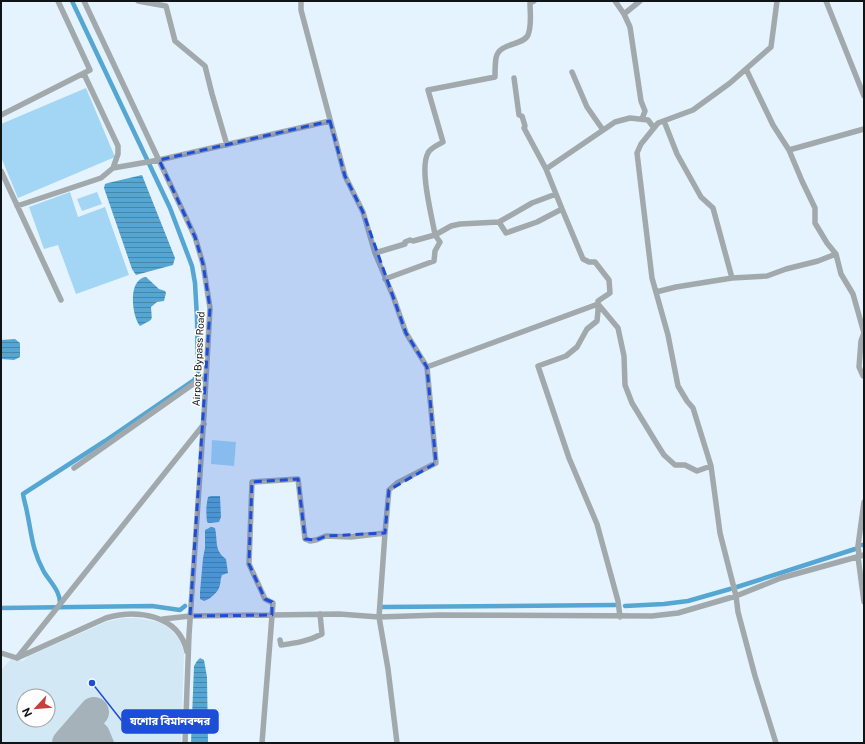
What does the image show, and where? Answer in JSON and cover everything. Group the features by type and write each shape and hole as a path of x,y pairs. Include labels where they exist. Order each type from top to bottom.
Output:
{"street":[{"path":"1,115 90,70 58,1"},
{"name":"Airport Bypass Road","path":"84,1 195,238 203,264 210,308 204,424 190,616 185,743"},
{"path":"138,1 166,6 175,41 205,66 227,145"},
{"path":"301,1 301,10 345,176 363,212 375,253 406,332 427,367 436,463 400,481 389,490 384,534 379,617 388,669 397,743"},
{"path":"385,279 434,261 435,251 440,242 435,235 425,178 426,157 429,151 443,142 428,90 495,77 496,56 502,49 523,40 528,36 530,24 530,3 534,1"},
{"path":"615,1 624,14 630,27 641,101 645,111 642,119"},
{"path":"624,14 640,1"},
{"path":"776,743 755,676 738,612 736,596 720,533 711,466 693,408 678,386 668,335 652,278 637,153 641,144 658,123 693,110 730,83 771,47 777,1"},
{"path":"826,1 864,96"},
{"path":"746,69 773,125 790,150 802,181 815,208 815,223 827,243 836,254 841,274 854,294 864,333 861,341 859,367 862,376 864,376"},
{"path":"572,72 587,107 603,130"},
{"path":"84,74 118,146 118,154 113,168"},
{"path":"514,78 519,116 522,116 525,126 524,128 546,169 583,259 589,262 595,262 609,280 610,293 598,302 597,321 587,329 577,347 566,356 538,366 569,458 596,524 618,601 620,616"},
{"path":"546,169 615,122 630,118 642,119 648,120 654,128"},
{"path":"17,206 101,178 113,168 159,160 330,121"},
{"path":"664,121 677,154 701,197 713,208 732,278"},
{"path":"790,150 864,129"},
{"path":"1,171 61,300"},
{"path":"375,253 405,244 405,242 410,240 413,241 435,235 451,226 460,224 499,222 532,203 556,194"},
{"path":"499,222 506,233 537,222 562,209"},
{"path":"656,292 676,287 732,278 767,276 786,269 818,261 836,254"},
{"path":"598,304 618,328 624,356 625,384 632,403 664,455 675,465 685,465 697,471 711,466"},
{"path":"427,367 598,304"},
{"path":"74,468 206,374"},
{"path":"17,658 204,424"},
{"path":"262,743 272,602 265,598 249,564 252,482 298,479 305,539 310,541 326,536 351,537 384,534"},
{"path":"864,502 858,539 864,602"},
{"path":"1,653 17,658 114,615 132,614 163,619 190,616 320,614 379,617 439,615 652,616 678,613 736,596 781,578 860,556"},
{"path":"280,640 281,645 296,643 312,639 322,634 320,614"},
{"path":"163,619 178,632 186,648 188,658"}],"highlighted area":[{"path":"330,121 345,176 363,212 406,333 427,367 436,463 389,490 385,533 326,536 316,540 305,539 298,479 252,482 249,564 265,599 272,602 272,615 190,616 210,308 203,264 195,237 159,160"}],"shaded area":[{"path":"86,88 115,157 18,198 1,157 1,124"},
{"path":"142,175 175,258 173,265 136,275 132,269 104,188 105,184"},
{"path":"70,192 78,217 105,207 129,275 76,294 58,245 44,249 29,207"},
{"path":"97,192 102,204 82,211 77,199"},
{"path":"146,277 159,289 165,291 166,293 164,301 157,302 151,307 151,320 140,326 135,315 133,299 136,284 140,279"},
{"path":"15,339 20,343 20,357 14,360 1,359 1,340"},
{"path":"212,440 236,442 234,466 211,464"},
{"path":"220,496 221,517 219,522 207,522 207,503 208,497"},
{"path":"211,527 215,528 218,549 222,556 226,559 228,573 222,575 217,592 204,601 200,599 200,592 205,548 205,530"},
{"path":"123,618 136,618 159,622 169,628 179,639 184,652 181,743 1,743 1,670 12,658 23,661 29,656 106,622"},
{"path":"200,658 204,660 207,677 208,743 191,743 194,666"}],"waterway":[{"path":"60,605 59,596 44,572 37,557 23,494 105,441 194,380 198,373 197,318 195,283 192,266 170,208 72,1"},
{"path":"737,587 855,549"},
{"path":"625,606 688,601 730,589"},
{"path":"382,607 615,605"},
{"path":"1,608 152,606 180,610 185,606"}],"taxiway":[{"path":"90,717 103,731 108,743"},
{"path":"70,740 82,736 90,736 102,743"}],"runway":[{"path":"67,743 94,712"}],"place":[{"name":"যশোর বিমানবন্দর","path":"92,683"}]}
